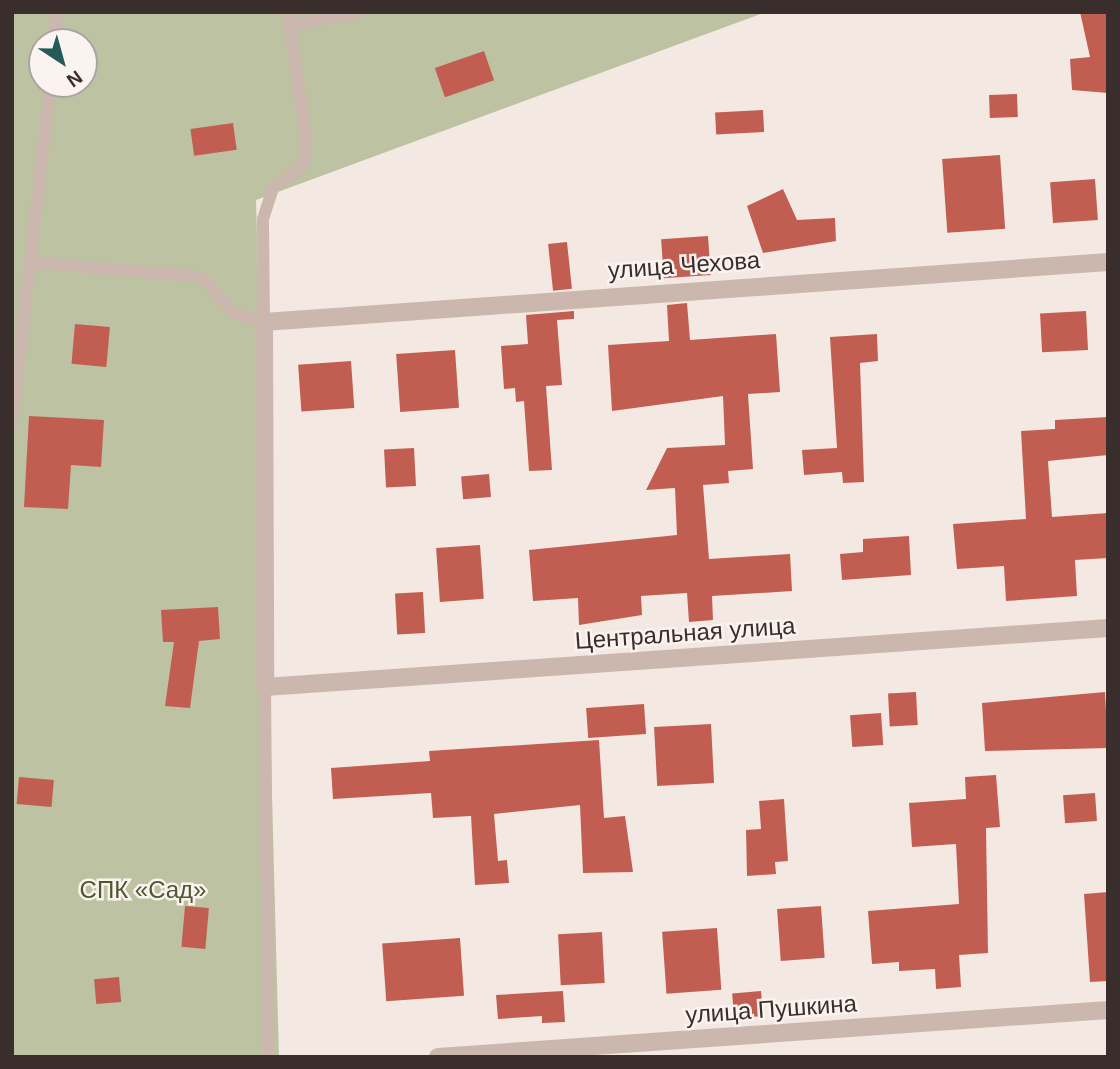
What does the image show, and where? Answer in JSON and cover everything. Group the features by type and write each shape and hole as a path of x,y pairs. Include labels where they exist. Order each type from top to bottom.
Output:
{"street":[{"name":"улица Чехова","path":"264,322 1108,262"},
{"path":"264,322 265,687"},
{"name":"Центральная улица","path":"265,687 1108,628"},
{"name":"улица Пушкина","path":"438,1057 1108,1010"}],"lane":[{"path":"30,262 201,277 234,313 264,322 263,219 273,188 302,166 307,144 288,12"},
{"path":"290,26 360,12"},
{"path":"12,425 48,98"},
{"path":"265,687 268,1057"}],"green space":[{"name":"СПК «Сад»","path":"12,12 766,12 256,200 279,1057 12,1057"}],"building":[{"path":"1080,12 1108,12 1108,93 1072,90 1070,59 1090,57"},
{"path":"484,51 494,80 445,97 435,68"},
{"path":"1017,94 1018,117 990,118 989,95"},
{"path":"763,110 764,132 716,134 715,113"},
{"path":"233,123 237,150 194,156 190,129"},
{"path":"1000,155 1005,229 947,233 942,159"},
{"path":"1095,179 1098,220 1053,223 1050,182"},
{"path":"783,189 797,220 835,218 836,241 763,253 747,206"},
{"path":"708,236 711,275 664,278 661,239"},
{"path":"567,242 572,289 553,291 548,244"},
{"path":"687,303 690,340 776,334 780,392 748,394 753,469 728,471 729,483 703,485 709,559 790,554 792,591 712,596 713,620 689,622 687,593 641,596 642,615 579,625 578,598 533,601 529,550 677,535 675,488 646,490 667,448 725,445 723,396 612,411 608,345 669,341 667,305"},
{"path":"574,311 574,319 557,320 562,385 546,386 552,470 529,471 524,401 516,402 515,388 504,389 501,346 528,344 526,315"},
{"path":"1086,311 1088,350 1042,352 1040,313"},
{"path":"75,324 110,327 106,367 72,364"},
{"path":"877,334 878,361 860,363 864,482 843,483 842,472 804,475 802,450 837,448 830,337"},
{"path":"455,350 459,408 400,412 396,354"},
{"path":"351,361 354,408 301,412 298,365"},
{"path":"29,416 104,420 101,467 71,465 68,509 24,507"},
{"path":"1108,417 1108,455 1048,461 1052,517 1108,513 1108,558 1075,560 1077,596 1006,601 1004,566 957,569 953,524 1026,519 1021,431 1055,429 1055,420"},
{"path":"414,448 416,486 386,488 384,450"},
{"path":"489,474 491,497 463,499 461,476"},
{"path":"909,536 911,575 842,580 840,554 863,552 863,539"},
{"path":"480,545 484,599 440,602 436,548"},
{"path":"423,592 425,633 397,634 395,593"},
{"path":"218,607 220,639 199,641 190,708 165,706 174,642 163,642 161,610"},
{"path":"916,692 918,725 890,726 888,693"},
{"path":"1105,692 1108,748 985,751 982,703"},
{"path":"644,704 646,734 588,738 586,708"},
{"path":"881,713 883,745 852,747 850,715"},
{"path":"711,724 714,783 657,786 654,727"},
{"path":"599,740 604,818 625,816 633,872 583,873 580,805 494,814 498,861 507,860 509,883 475,885 471,816 433,818 431,793 333,799 331,768 430,761 429,751"},
{"path":"996,775 1000,827 986,828 988,953 959,955 961,987 936,989 935,969 899,971 899,962 872,964 868,911 959,904 956,844 912,847 909,803 966,799 965,777"},
{"path":"19,777 54,780 52,807 17,804"},
{"path":"1095,793 1097,821 1065,823 1063,795"},
{"path":"784,799 788,861 775,862 776,874 747,876 746,830 761,829 759,801"},
{"path":"1108,892 1108,981 1090,982 1084,894"},
{"path":"185,906 209,908 205,949 181,947"},
{"path":"821,906 825,958 781,961 777,909"},
{"path":"717,928 721,990 666,994 662,932"},
{"path":"602,932 605,983 561,985 558,934"},
{"path":"460,938 464,996 386,1001 382,943"},
{"path":"119,977 121,1002 96,1004 94,979"},
{"path":"563,991 565,1022 542,1023 542,1016 498,1019 496,995"},
{"path":"761,991 763,1016 734,1018 732,994"}]}
